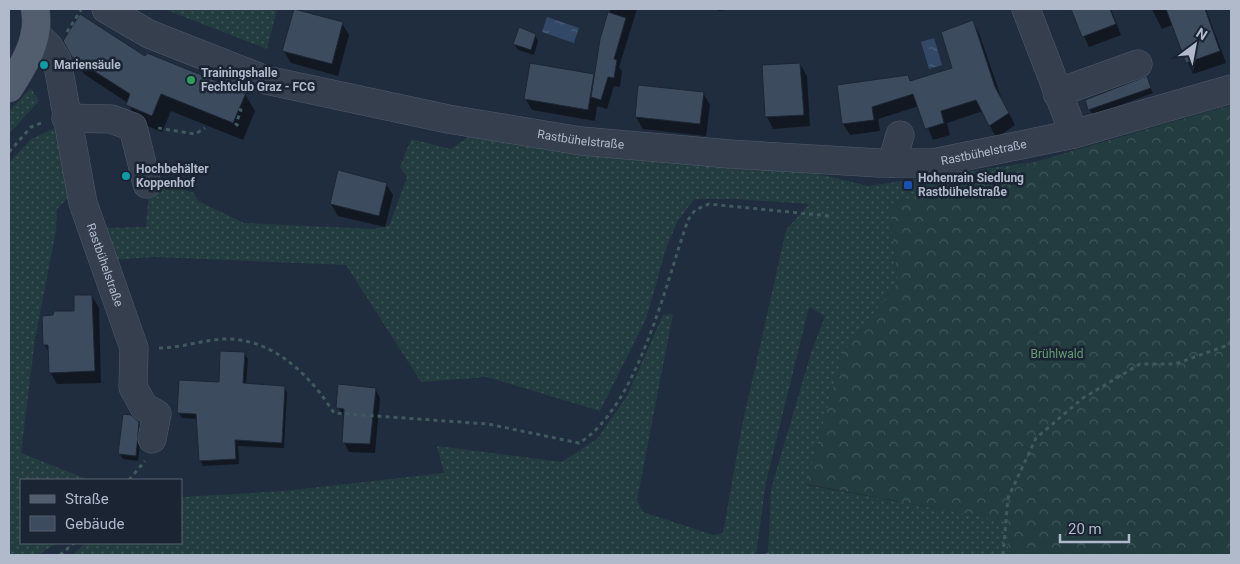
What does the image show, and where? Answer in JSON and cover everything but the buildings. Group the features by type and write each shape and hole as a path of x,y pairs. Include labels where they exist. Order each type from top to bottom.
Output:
{"main road":[{"path":"9,88 31,50 35,21"}],"street":[{"name":"Rastbühelstraße","path":"106,9 149,34 266,80 439,117 581,141 730,154 892,163 933,163 1074,134 1231,89"},
{"path":"1026,9 1074,134"},
{"name":"Rastbühelstraße","path":"35,21 59,71 66,118 83,203 134,348 133,386 144,407 157,414 152,439"},
{"path":"1057,93 1138,64"},
{"path":"66,118 111,119 133,127 148,184"},
{"path":"892,163 900,135"}],"path":[{"path":"68,30 82,9"},
{"path":"239,109 241,110 236,124 241,128"},
{"path":"9,152 31,127 53,118 66,118"},
{"path":"133,127 160,128 194,134 205,128"},
{"path":"134,348 163,348 225,339 248,342 272,350 287,359 322,394 334,413 488,424 579,443 592,435 626,388 652,328 688,220 695,210 709,204 830,216"},
{"path":"1003,555 1008,498 1036,438 1083,398 1140,364 1175,364 1231,344"},
{"path":"60,555 73,544"}],"green space":[{"path":"164,9 277,9 267,49"},
{"path":"31,88 39,101 9,134 9,111"},
{"name":"Brühlwald","path":"1231,105 1231,555 1009,555 1006,521 806,484 843,353 898,282 889,204"},
{"path":"59,126 73,203 67,199 57,209 56,231 35,339 21,453 86,479 20,479 20,544 55,544 38,555 9,555 9,163 31,139"},
{"path":"474,133 815,173 868,186 1033,162 889,204 898,282 843,353 806,485 1007,521 1009,555 768,555 771,489 811,353 825,316 809,307 766,482 756,555 72,555 85,544 182,544 182,497 284,491 444,473 437,446 562,462 597,439 627,396 663,315 673,314 637,500 643,512 713,535 723,533 742,426 786,230 809,204 736,199 694,199 677,222 666,249 646,319 600,411 487,377 421,382 346,265 156,257 109,260 104,228 146,227 149,192 165,184 194,193 198,201 244,223 373,229 389,226 407,177 400,167 411,139 451,149"}],"water":[{"path":"547,17 579,28 574,43 542,32"},
{"path":"934,38 942,65 929,69 921,42"}],"place":[{"name":"Mariensäule","path":"44,65"},
{"name":"Trainingshalle Fechtclub Graz - FCG","path":"191,80"},
{"name":"Hochbehälter Koppenhof","path":"126,176"},
{"name":"Hohenrain Siedlung Rastbühelstraße","path":"908,185"}]}
